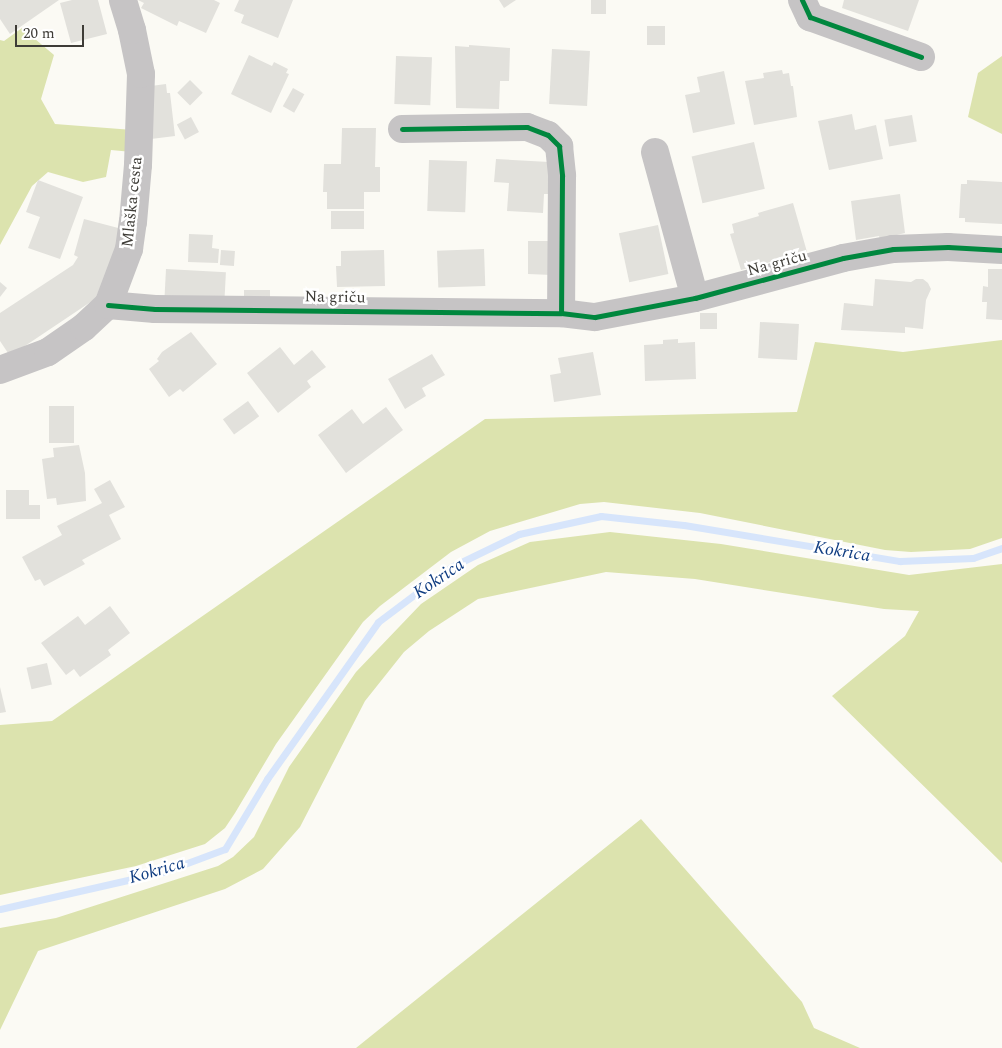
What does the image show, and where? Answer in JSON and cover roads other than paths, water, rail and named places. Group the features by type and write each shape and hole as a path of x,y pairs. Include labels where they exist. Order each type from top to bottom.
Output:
{"street":[{"name":"Mlaška cesta","path":"0,370 48,352 84,327 108,305 129,249 138,165 141,74 132,30 123,0"},
{"path":"802,0 810,18 921,57"},
{"path":"402,129 527,127 548,135 559,146 562,176 561,313"},
{"path":"655,152 695,298"},
{"name":"Na griču","path":"108,305 155,309 561,313 595,317 695,298 843,258 893,249 948,247 1002,250"}],"waterway":[{"name":"Kokrica","path":"0,909 163,872 225,849 267,779 378,622 451,567 519,534 601,516 684,525 900,561 973,558 1002,548"}]}
